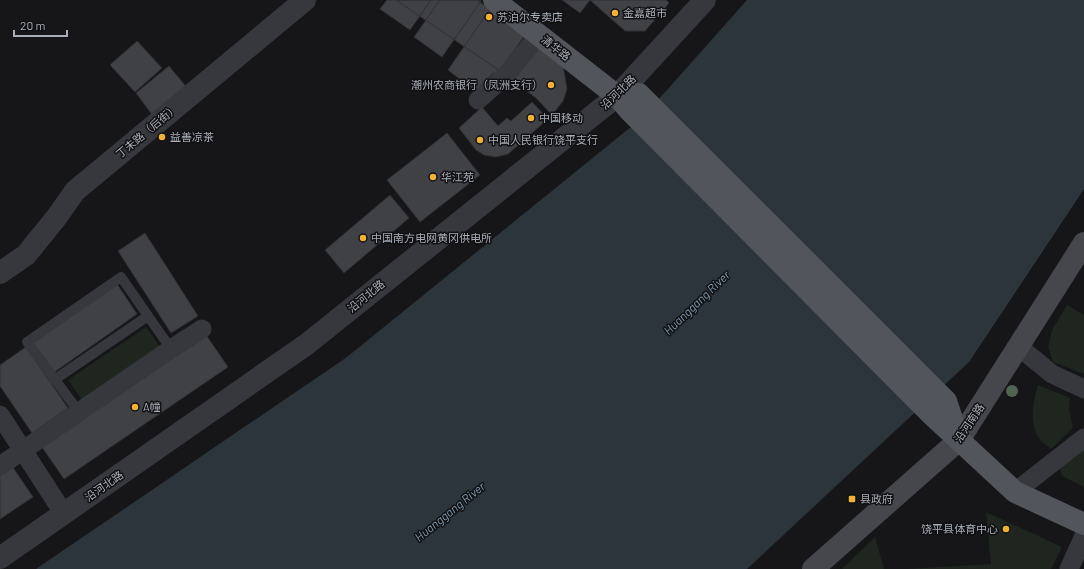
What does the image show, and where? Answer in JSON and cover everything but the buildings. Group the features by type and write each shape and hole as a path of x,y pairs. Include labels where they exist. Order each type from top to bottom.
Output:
{"main road":[{"name":"清华路","path":"494,0 630,102 927,410 1015,492 1084,524"},
{"name":"沿河南路","path":"813,569 959,440 1084,243"}],"street":[{"name":"丁未路（后街）","path":"0,273 26,255 56,218 75,191 305,0"},
{"name":"沿河北路","path":"0,558 307,344 630,102 705,0"},
{"path":"478,100 506,75 539,35"},
{"path":"0,466 202,329"},
{"path":"1018,346 1052,374 1084,389"},
{"path":"0,415 64,514"},
{"path":"1015,492 1084,438"},
{"path":"1069,569 1084,536"}],"lane":[{"path":"79,412 27,342 121,277 171,349"},
{"path":"54,380 148,316"}],"shaded area":[{"path":"1067,305 1084,315 1084,374 1053,362 1048,347 1052,330"},
{"path":"146,327 160,347 82,400 68,380"},
{"path":"1038,385 1070,398 1069,409 1073,428 1051,449 1041,441 1034,428 1033,406"},
{"path":"1084,445 1084,487 1062,476 1060,470 1062,463"},
{"name":"饶平县体育中心","path":"986,512 1062,547 1051,569 906,569 991,564"},
{"path":"875,537 884,569 842,569"}],"water":[{"name":"Huanggang River","path":"747,0 1084,0 1084,189 969,362 747,569 36,569 347,357 642,118"}],"place":[{"name":"金嘉超市","path":"615,13"},
{"name":"苏泊尔专卖店","path":"489,17"},
{"name":"潮州农商银行（凤洲支行）","path":"551,85"},
{"name":"中国移动","path":"531,118"},
{"name":"益善凉茶","path":"162,137"},
{"name":"中国人民银行饶平支行","path":"480,140"},
{"name":"华江苑","path":"433,177"},
{"name":"中国南方电网黄冈供电所","path":"363,238"},
{"name":"A幢","path":"135,407"},
{"name":"县政府","path":"852,499"},
{"name":"饶平县体育中心","path":"1006,529"}]}
